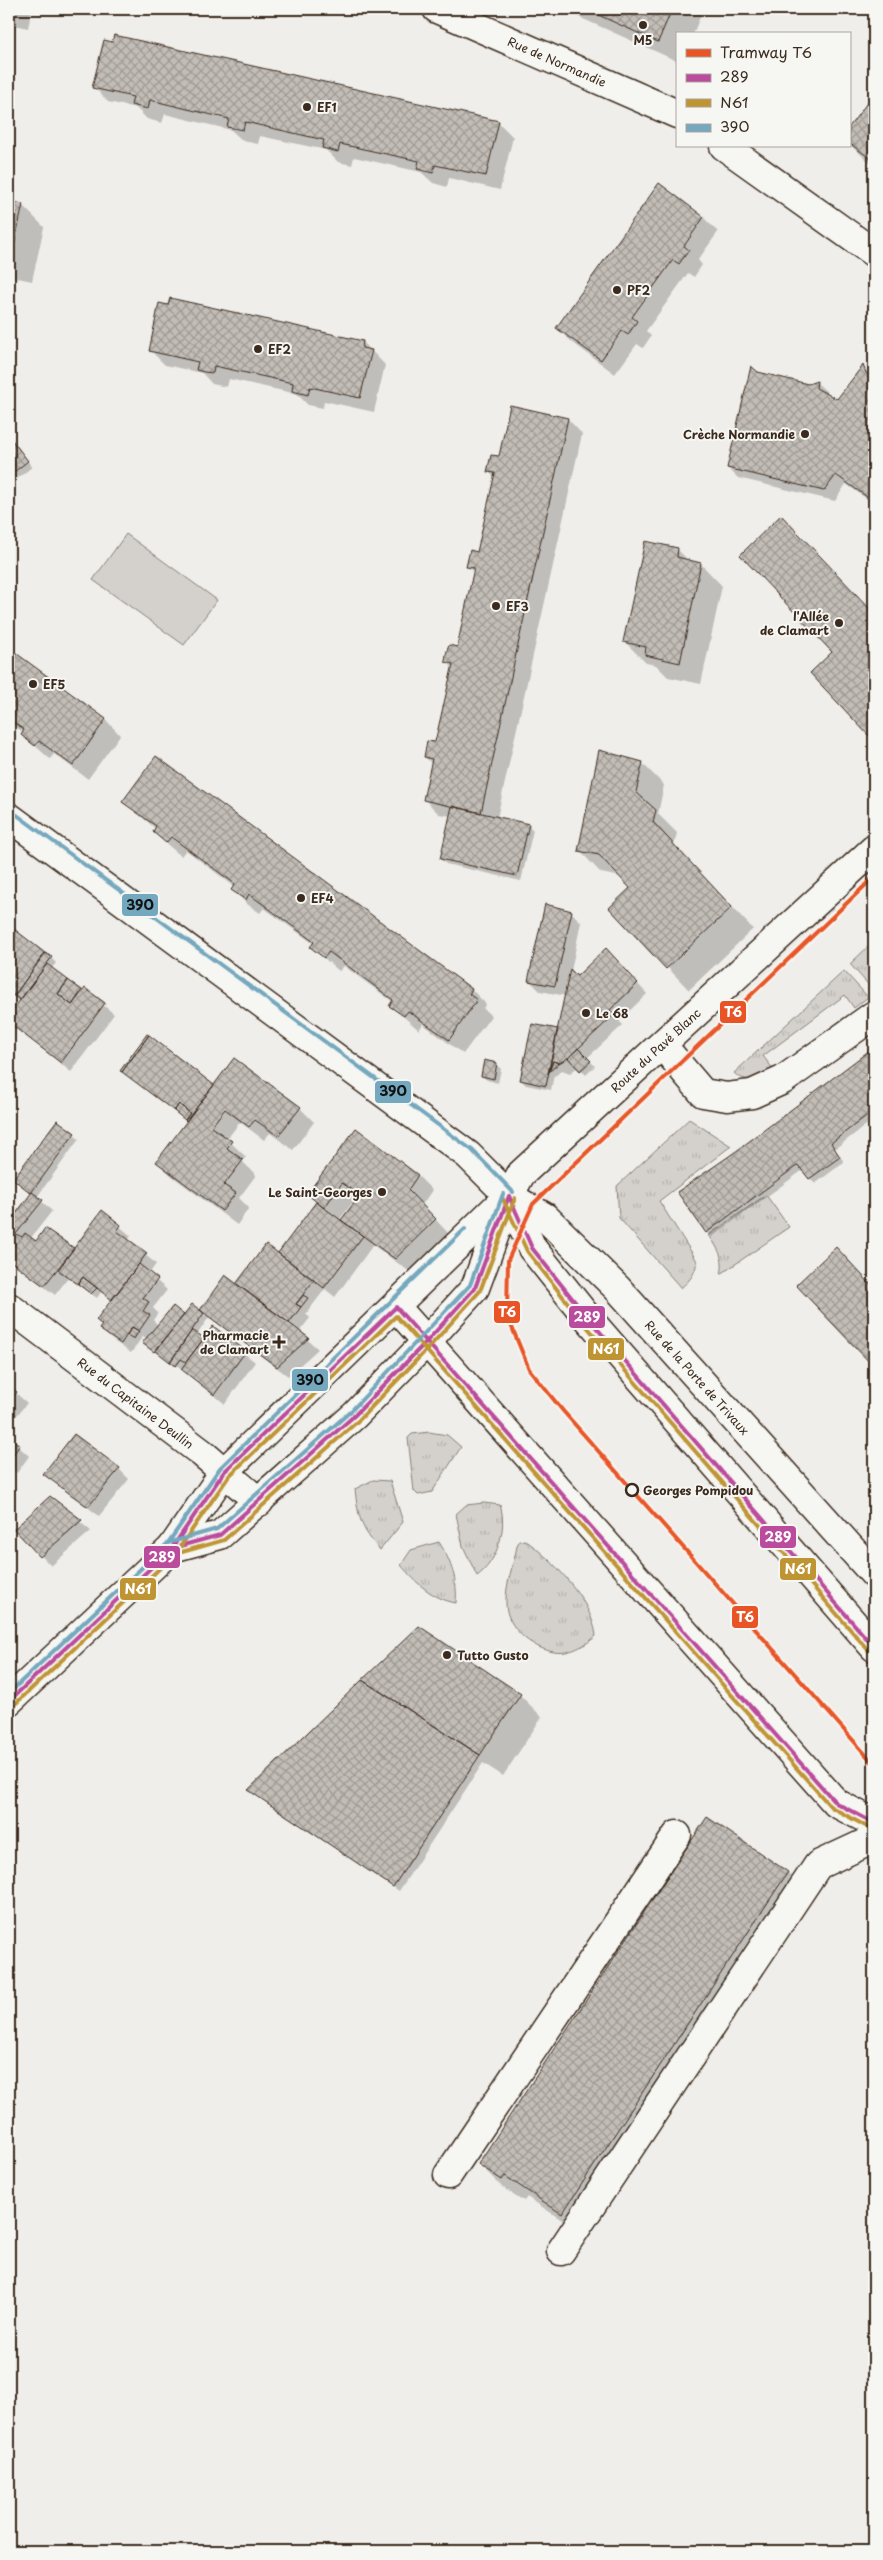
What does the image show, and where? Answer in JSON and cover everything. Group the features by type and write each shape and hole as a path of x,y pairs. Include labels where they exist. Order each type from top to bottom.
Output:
{"street":[{"name":"Rue de Normandie","path":"437,9 676,114"},
{"path":"727,148 874,253"},
{"name":"Rue de la Porte de Trivaux","path":"9,817 468,1155 508,1196 545,1217 618,1289 874,1574"},
{"name":"Route du Pavé Blanc","path":"172,1548 220,1535 355,1415 428,1340 475,1288 508,1196 522,1174 663,1046 874,849"},
{"path":"663,1046 703,1093 727,1098 752,1094 783,1080 874,1015"},
{"name":"Rue de la Porte de Trivaux","path":"508,1196 532,1248 587,1317 874,1647"},
{"name":"Route du Pavé Blanc","path":"9,1701 172,1548 224,1472 396,1307 508,1196"},
{"name":"Rue du Capitaine Deullin","path":"9,1307 202,1453 259,1502"},
{"path":"396,1307 428,1340 836,1803 874,1823"},
{"path":"448,2175 677,1835"},
{"path":"561,2251 818,1865 874,1839"}],"green space":[{"path":"126,534 217,600 184,645 93,580"},
{"path":"874,941 874,991 850,964"},
{"path":"844,971 868,997 854,1008 845,995 763,1056 773,1069 768,1072 749,1079 739,1077 734,1073"},
{"path":"689,1119 731,1146 659,1201 697,1261 692,1276 681,1288 619,1218 617,1186"},
{"path":"766,1195 789,1227 721,1274 721,1258 718,1249 709,1235"},
{"path":"429,1432 447,1435 461,1447 432,1492 418,1495 414,1491 408,1438 412,1434"},
{"path":"373,1480 390,1481 403,1522 380,1550 368,1536 362,1522 355,1489"},
{"path":"484,1503 500,1505 503,1524 502,1534 495,1553 484,1570 477,1576 463,1546 456,1514 466,1505"},
{"path":"525,1540 547,1558 570,1582 587,1609 593,1622 596,1636 582,1646 560,1653 545,1650 521,1635 510,1620 506,1603 507,1589 517,1546 519,1541"},
{"path":"439,1542 453,1571 456,1586 456,1603 432,1594 401,1565 411,1550"}],"building":[{"name":"M5","path":"585,9 672,9 658,42"},
{"name":"EF1","path":"114,35 499,121 486,176 435,165 433,173 417,169 419,161 340,144 338,152 322,148 324,140 245,122 243,130 227,127 229,119 150,100 148,109 131,105 133,97 92,88 104,40 112,42"},
{"path":"873,95 874,161 850,144 850,126"},
{"name":"PF2","path":"659,183 704,217 684,246 689,250 679,264 673,260 632,317 637,321 628,335 622,331 601,360 556,328"},
{"path":"9,201 23,204 11,260 9,259"},
{"name":"EF2","path":"170,298 363,341 362,348 372,350 360,398 310,387 308,395 292,391 293,383 214,366 213,373 204,372 196,370 198,362 149,351 159,303 168,305"},
{"name":"Crèche Normandie","path":"863,365 866,373 874,379 874,502 836,475 824,491 727,468 751,366 758,372 808,384 817,381 816,388 837,399"},
{"name":"EF3","path":"510,405 568,418 481,813 423,800 432,759 424,757 427,741 435,742 453,664 445,662 446,654 449,645 457,647 474,568 466,567 470,550 477,552 495,473 487,472 491,455 499,456"},
{"path":"9,436 28,461 9,476"},
{"name":"l'Allée de Clamart","path":"781,515 874,613 874,730 869,736 810,673 832,652 740,555"},
{"path":"645,541 678,548 677,557 701,563 680,663 645,655 646,647 623,642"},
{"name":"EF5","path":"9,648 106,719 73,766 39,741 35,746 21,735 24,730 9,719"},
{"path":"599,750 643,762 636,792 656,810 653,822 732,907 666,969 609,908 630,888 599,855 578,851"},
{"name":"EF4","path":"156,756 472,989 469,994 477,1000 449,1040 408,1011 404,1016 389,1006 393,1000 329,952 324,958 310,947 314,942 249,894 246,900 231,890 235,884 171,837 166,843 153,832 156,826 122,802"},
{"path":"452,806 529,824 517,876 440,859"},
{"path":"545,904 572,911 555,986 528,981"},
{"path":"9,925 45,953 14,996 9,992"},
{"name":"Le 68","path":"606,948 638,983 610,1010 614,1015 568,1058 559,1063 553,1061 548,1074 570,969 577,976"},
{"path":"45,953 52,957 20,1000 14,996"},
{"path":"47,964 68,980 58,994 72,1005 85,988 105,1003 61,1063 9,1023 9,1015"},
{"path":"68,980 82,990 72,1005 58,994"},
{"path":"532,1024 558,1029 546,1086 520,1080"},
{"path":"147,1034 149,1035 122,1072 120,1071"},
{"path":"149,1035 214,1085 186,1121 190,1113 179,1104 174,1111 122,1072"},
{"path":"874,1047 874,1110 831,1143 840,1157 809,1179 798,1165 706,1233 677,1192 735,1152"},
{"path":"578,1048 591,1061 580,1071 568,1058"},
{"path":"234,1058 301,1107 278,1136 255,1120 249,1127 225,1109 211,1127 232,1141 227,1148 243,1160 224,1185 236,1193 222,1211 156,1162"},
{"path":"484,1060 497,1063 494,1079 481,1076"},
{"path":"553,1061 559,1063 549,1072"},
{"path":"179,1104 190,1113 185,1120 174,1111"},
{"path":"57,1120 75,1133 31,1193 13,1179"},
{"name":"Le Saint-Georges","path":"356,1128 418,1175 408,1190 436,1219 395,1259 341,1220 360,1195 342,1183 324,1208 307,1194"},
{"path":"32,1192 43,1200 16,1234 22,1237 25,1233 36,1241 45,1228 74,1248 44,1286 9,1260 9,1241 15,1234 9,1229 9,1223"},
{"path":"316,1202 363,1236 324,1288 278,1253"},
{"path":"102,1210 121,1225 117,1231 147,1253 112,1300 83,1277 78,1284 58,1270"},
{"path":"266,1244 314,1280 296,1304 301,1307 289,1323 236,1284"},
{"path":"836,1247 874,1288 874,1367 796,1285"},
{"path":"139,1264 158,1279 143,1298 149,1302 143,1311 150,1315 139,1331 132,1327 121,1344 99,1329 102,1325 96,1320"},
{"path":"225,1275 309,1338 277,1367 200,1310"},
{"path":"83,1277 97,1288 91,1294 78,1284"},
{"path":"303,1295 308,1298 301,1307 296,1304"},
{"path":"192,1304 204,1313 170,1362 156,1351"},
{"path":"173,1306 184,1315 154,1352 142,1343"},
{"path":"213,1326 246,1351 214,1395 181,1369"},
{"path":"132,1327 139,1331 134,1339 127,1335"},
{"path":"192,1330 204,1338 186,1362 181,1359 176,1366 170,1362"},
{"path":"9,1385 17,1392 9,1403"},
{"path":"74,1434 120,1468 88,1507 43,1474"},
{"path":"9,1437 20,1445 9,1460"},
{"path":"50,1496 82,1520 40,1557 14,1529"},
{"path":"419,1626 521,1694 480,1755 362,1680"},
{"path":"362,1680 480,1755 393,1887 248,1790"},
{"path":"707,1817 788,1872 562,2214 505,2176 502,2180 478,2164"}],"tram line":[{"name":"T6","path":"874,877 533,1204 508,1260 507,1315 529,1369 563,1411 874,1764"}],"transit line":[{"name":"390","path":"13,812 472,1150 513,1192"},
{"name":"390","path":"9,1693 168,1543 217,1529 351,1411 470,1285 503,1194"},
{"name":"289","path":"509,1196 532,1248 587,1317 874,1647"},
{"name":"289","path":"180,1546 220,1535 355,1415 428,1340 475,1288 509,1196"},
{"name":"N61","path":"182,1552 224,1540 359,1420 432,1344 480,1291 515,1198"},
{"name":"N61","path":"503,1199 527,1251 582,1321 869,1651"},
{"name":"390","path":"168,1543 220,1468 465,1229"},
{"name":"289","path":"9,1701 172,1548 224,1472 396,1307 836,1803 874,1823"},
{"name":"N61","path":"13,1706 176,1553 229,1476 396,1316 831,1807 871,1829"}],"place":[{"name":"M5","path":"643,25"},
{"name":"EF1","path":"307,107"},
{"name":"PF2","path":"617,290"},
{"name":"EF2","path":"258,349"},
{"name":"Crèche Normandie","path":"805,434"},
{"name":"EF3","path":"496,606"},
{"name":"l'Allée de Clamart","path":"839,623"},
{"name":"EF5","path":"33,684"},
{"name":"EF4","path":"301,898"},
{"name":"Le 68","path":"586,1013"},
{"name":"Le Saint-Georges","path":"382,1192"},
{"name":"Pharmacie de Clamart","path":"279,1342"},
{"name":"Georges Pompidou","path":"632,1490"},
{"name":"Tutto Gusto","path":"447,1655"}]}
